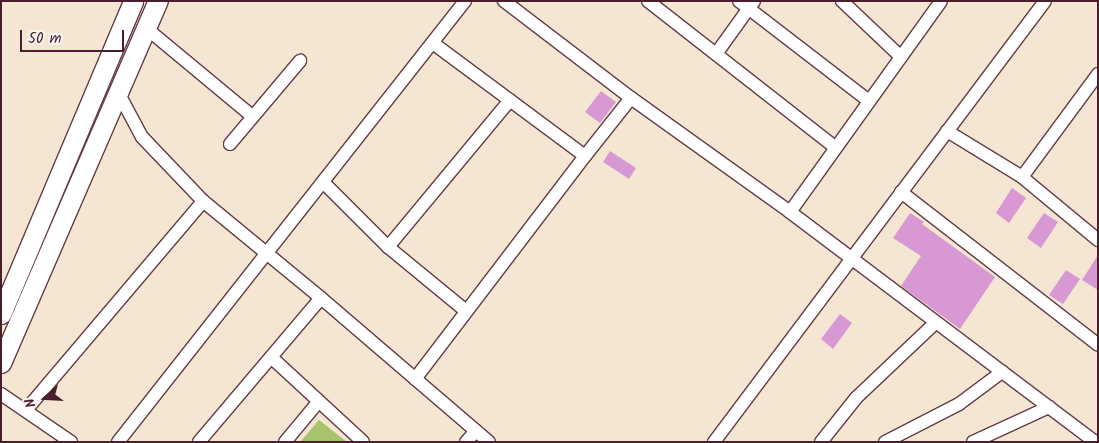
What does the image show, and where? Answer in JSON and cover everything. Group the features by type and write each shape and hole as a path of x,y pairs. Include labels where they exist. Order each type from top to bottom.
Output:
{"street":[{"path":"1,314 133,1"},
{"path":"1,363 158,1"},
{"path":"118,442 466,1"},
{"path":"504,1 631,98 790,212 1095,442"},
{"path":"648,1 835,147"},
{"path":"842,1 901,57"},
{"path":"790,212 941,1"},
{"path":"714,442 1045,1"},
{"path":"716,54 747,4 869,101"},
{"path":"146,28 252,116"},
{"path":"433,43 585,156"},
{"path":"230,144 300,61"},
{"path":"1022,177 1096,81"},
{"path":"119,94 142,137 203,200 321,298 488,442"},
{"path":"416,379 466,311 631,98"},
{"path":"388,247 510,100"},
{"path":"947,131 1022,177 1098,240"},
{"path":"323,182 388,247 466,311"},
{"path":"901,192 1098,345"},
{"path":"26,410 203,200"},
{"path":"199,442 321,298"},
{"path":"821,442 856,398 936,322"},
{"path":"271,357 363,442"},
{"path":"885,442 959,404 1002,372"},
{"path":"1,394 71,442"},
{"path":"285,442 319,401"},
{"path":"974,442 1049,407"},
{"path":"466,442 476,431"}],"green space":[{"path":"319,420 347,442 300,442"}],"building":[{"path":"601,91 616,102 600,123 585,112"},
{"path":"610,151 636,168 629,179 603,162"},
{"path":"1012,188 1026,198 1009,223 996,213"},
{"path":"910,213 924,222 922,224 995,277 960,329 901,286 921,256 893,238"},
{"path":"1044,213 1058,222 1041,248 1027,238"},
{"path":"1098,255 1098,290 1082,280"},
{"path":"1066,270 1080,279 1063,304 1049,295"},
{"path":"840,314 852,323 833,349 821,339"}]}
